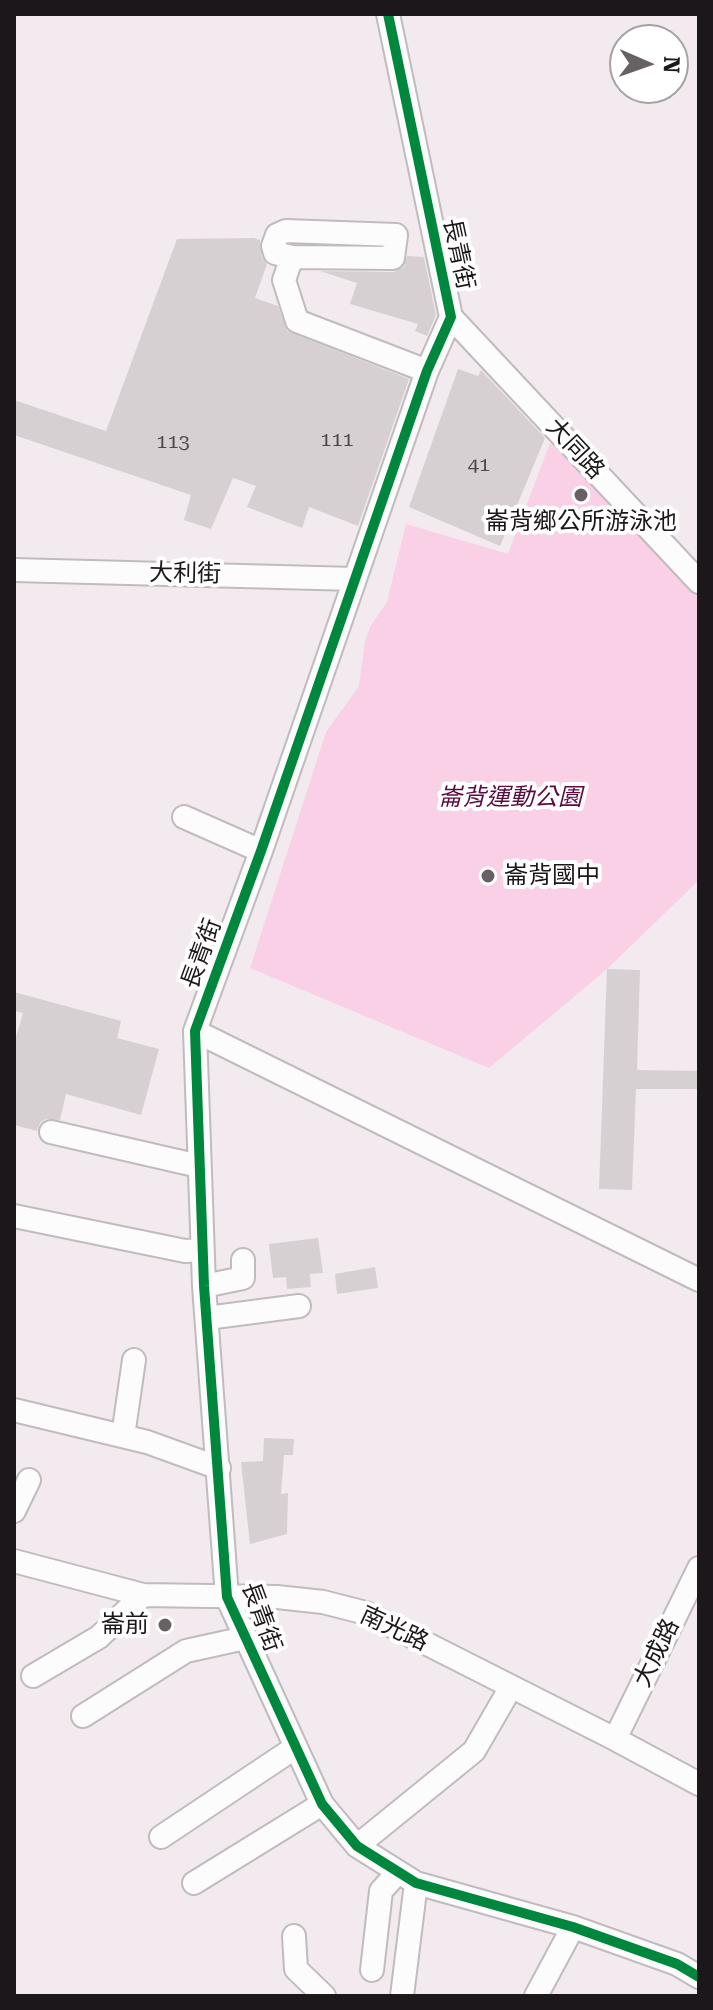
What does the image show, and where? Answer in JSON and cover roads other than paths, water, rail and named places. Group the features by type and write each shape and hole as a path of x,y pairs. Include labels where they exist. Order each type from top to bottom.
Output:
{"street":[{"name":"長青街","path":"388,14 451,317 427,371 261,851 195,1031 204,1286 227,1597 322,1804 357,1846 407,1877 573,1927 677,1964 699,1977"},
{"path":"286,231 396,235 393,258 292,257 275,253 273,246 277,235 286,231"},
{"path":"292,257 284,280 297,321 427,371"},
{"name":"大同路","path":"451,317 699,582"},
{"name":"大利街","path":"14,570 355,579"},
{"path":"184,817 261,851"},
{"path":"195,1031 699,1280"},
{"path":"51,1132 199,1166"},
{"path":"14,1216 185,1251 202,1250"},
{"path":"204,1286 243,1278 243,1260"},
{"path":"207,1318 299,1306"},
{"path":"123,1436 134,1360"},
{"path":"14,1410 123,1436 219,1468"},
{"path":"14,1511 29,1480"},
{"name":"南光路","path":"14,1561 143,1595 277,1597 323,1602 366,1613 699,1783"},
{"name":"大成路","path":"615,1739 694,1594 699,1568"},
{"path":"33,1676 99,1637 143,1595"},
{"path":"83,1716 186,1651 245,1638"},
{"path":"357,1846 474,1751 511,1687"},
{"path":"161,1837 296,1747"},
{"path":"194,1883 322,1804"},
{"path":"372,1970 381,1891 407,1877"},
{"path":"402,1996 407,1877"},
{"path":"536,1996 573,1927"},
{"path":"294,1936 296,1969 324,1996"}],"place":[{"name":"崙背鄉公所游泳池","path":"581,495"},
{"name":"崙背國中","path":"488,876"},
{"name":"崙前","path":"165,1625"}],"park label":[{"name":"崙背運動公園","path":"510,798"}]}
